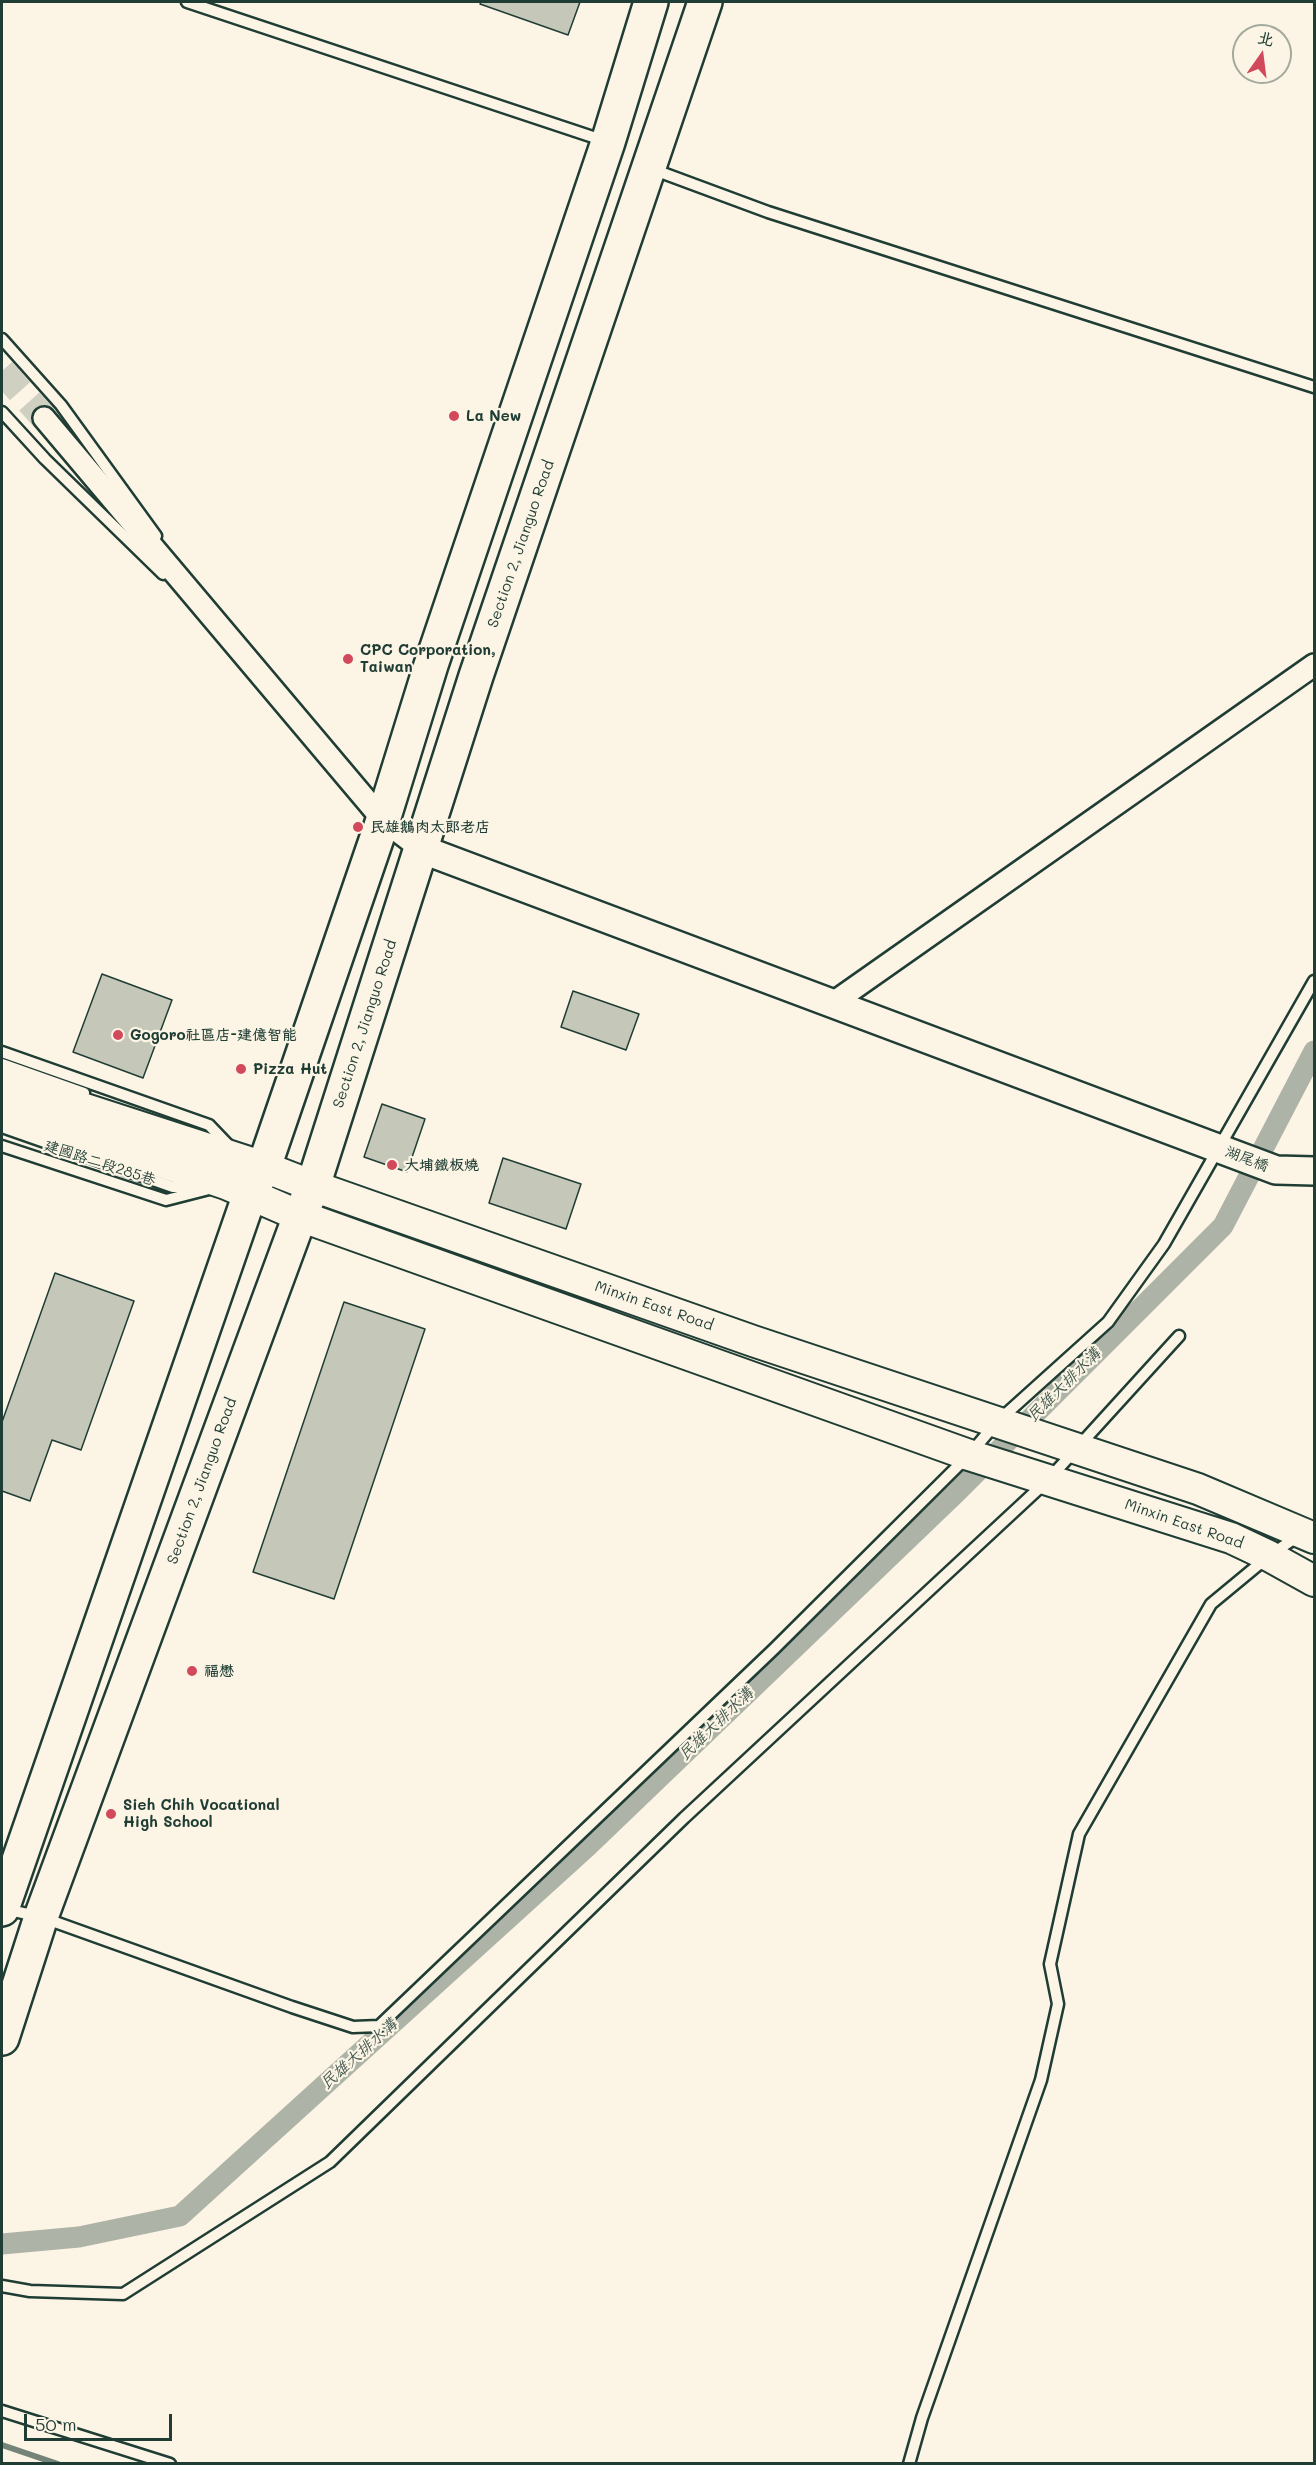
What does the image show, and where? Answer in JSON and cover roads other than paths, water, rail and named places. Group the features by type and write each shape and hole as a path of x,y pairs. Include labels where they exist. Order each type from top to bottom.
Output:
{"main road":[{"path":"2,1908 246,1176 383,820 431,664 608,142 651,2"},
{"name":"Section 2, Jianguo Road","path":"2,2038 41,1917 313,1186 480,664 705,2"},
{"path":"2,1082 63,1117"},
{"path":"2,1108 63,1117 246,1176 300,1216 969,1455"},
{"name":"Minxin East Road","path":"246,1176 313,1186 753,1341 1077,1449"},
{"path":"1077,1449 1198,1489 1311,1531"},
{"name":"Minxin East Road","path":"969,1455 1231,1539 1269,1556 1314,1581"}],"street":[{"path":"44,418 383,820 421,849"},
{"path":"832,1003 1314,665"},
{"name":"湖尾橋","path":"421,849 1276,1170 1314,1171"}],"lane":[{"path":"187,2 608,142"},
{"path":"649,167 768,212 1314,387"},
{"path":"2,339 61,405 228,636"},
{"path":"2,412 45,459 228,636"},
{"path":"2,1908 41,1917 292,2007 353,2026 379,2026 774,1649 969,1455 997,1422 1108,1322 1164,1244 1314,981"},
{"path":"2,1052 209,1125 246,1176"},
{"path":"2,1064 63,1117"},
{"path":"2,1127 63,1117 197,1132 246,1176"},
{"name":"建國路二段285巷","path":"2,1146 166,1200 246,1176"},
{"path":"2,2286 30,2290 123,2294 330,2162 684,1818 1048,1479 1179,1336"},
{"path":"909,2463 922,2418 1041,2080 1058,2004 1050,1964 1079,1834 1211,1604 1269,1556 1311,1531"},
{"path":"2,2410 170,2463"}],"waterway":[{"name":"民雄大排水溝","path":"2,2244 79,2237 180,2216 588,1846 957,1492 1223,1226 1314,1051"},
{"path":"2,2445 58,2464"}],"tunnel":[{"path":"2,371 44,418"}],"place":[{"name":"La New","path":"454,416"},
{"name":"CPC Corporation, Taiwan","path":"348,659"},
{"name":"民雄鵝肉太郎老店","path":"358,827"},
{"name":"Gogoro社區店-建億智能","path":"118,1035"},
{"name":"Pizza Hut","path":"241,1069"},
{"name":"大埔鐵板燒","path":"392,1165"},
{"name":"福懋","path":"192,1671"},
{"name":"Sieh Chih Vocational High School","path":"111,1814"}]}
